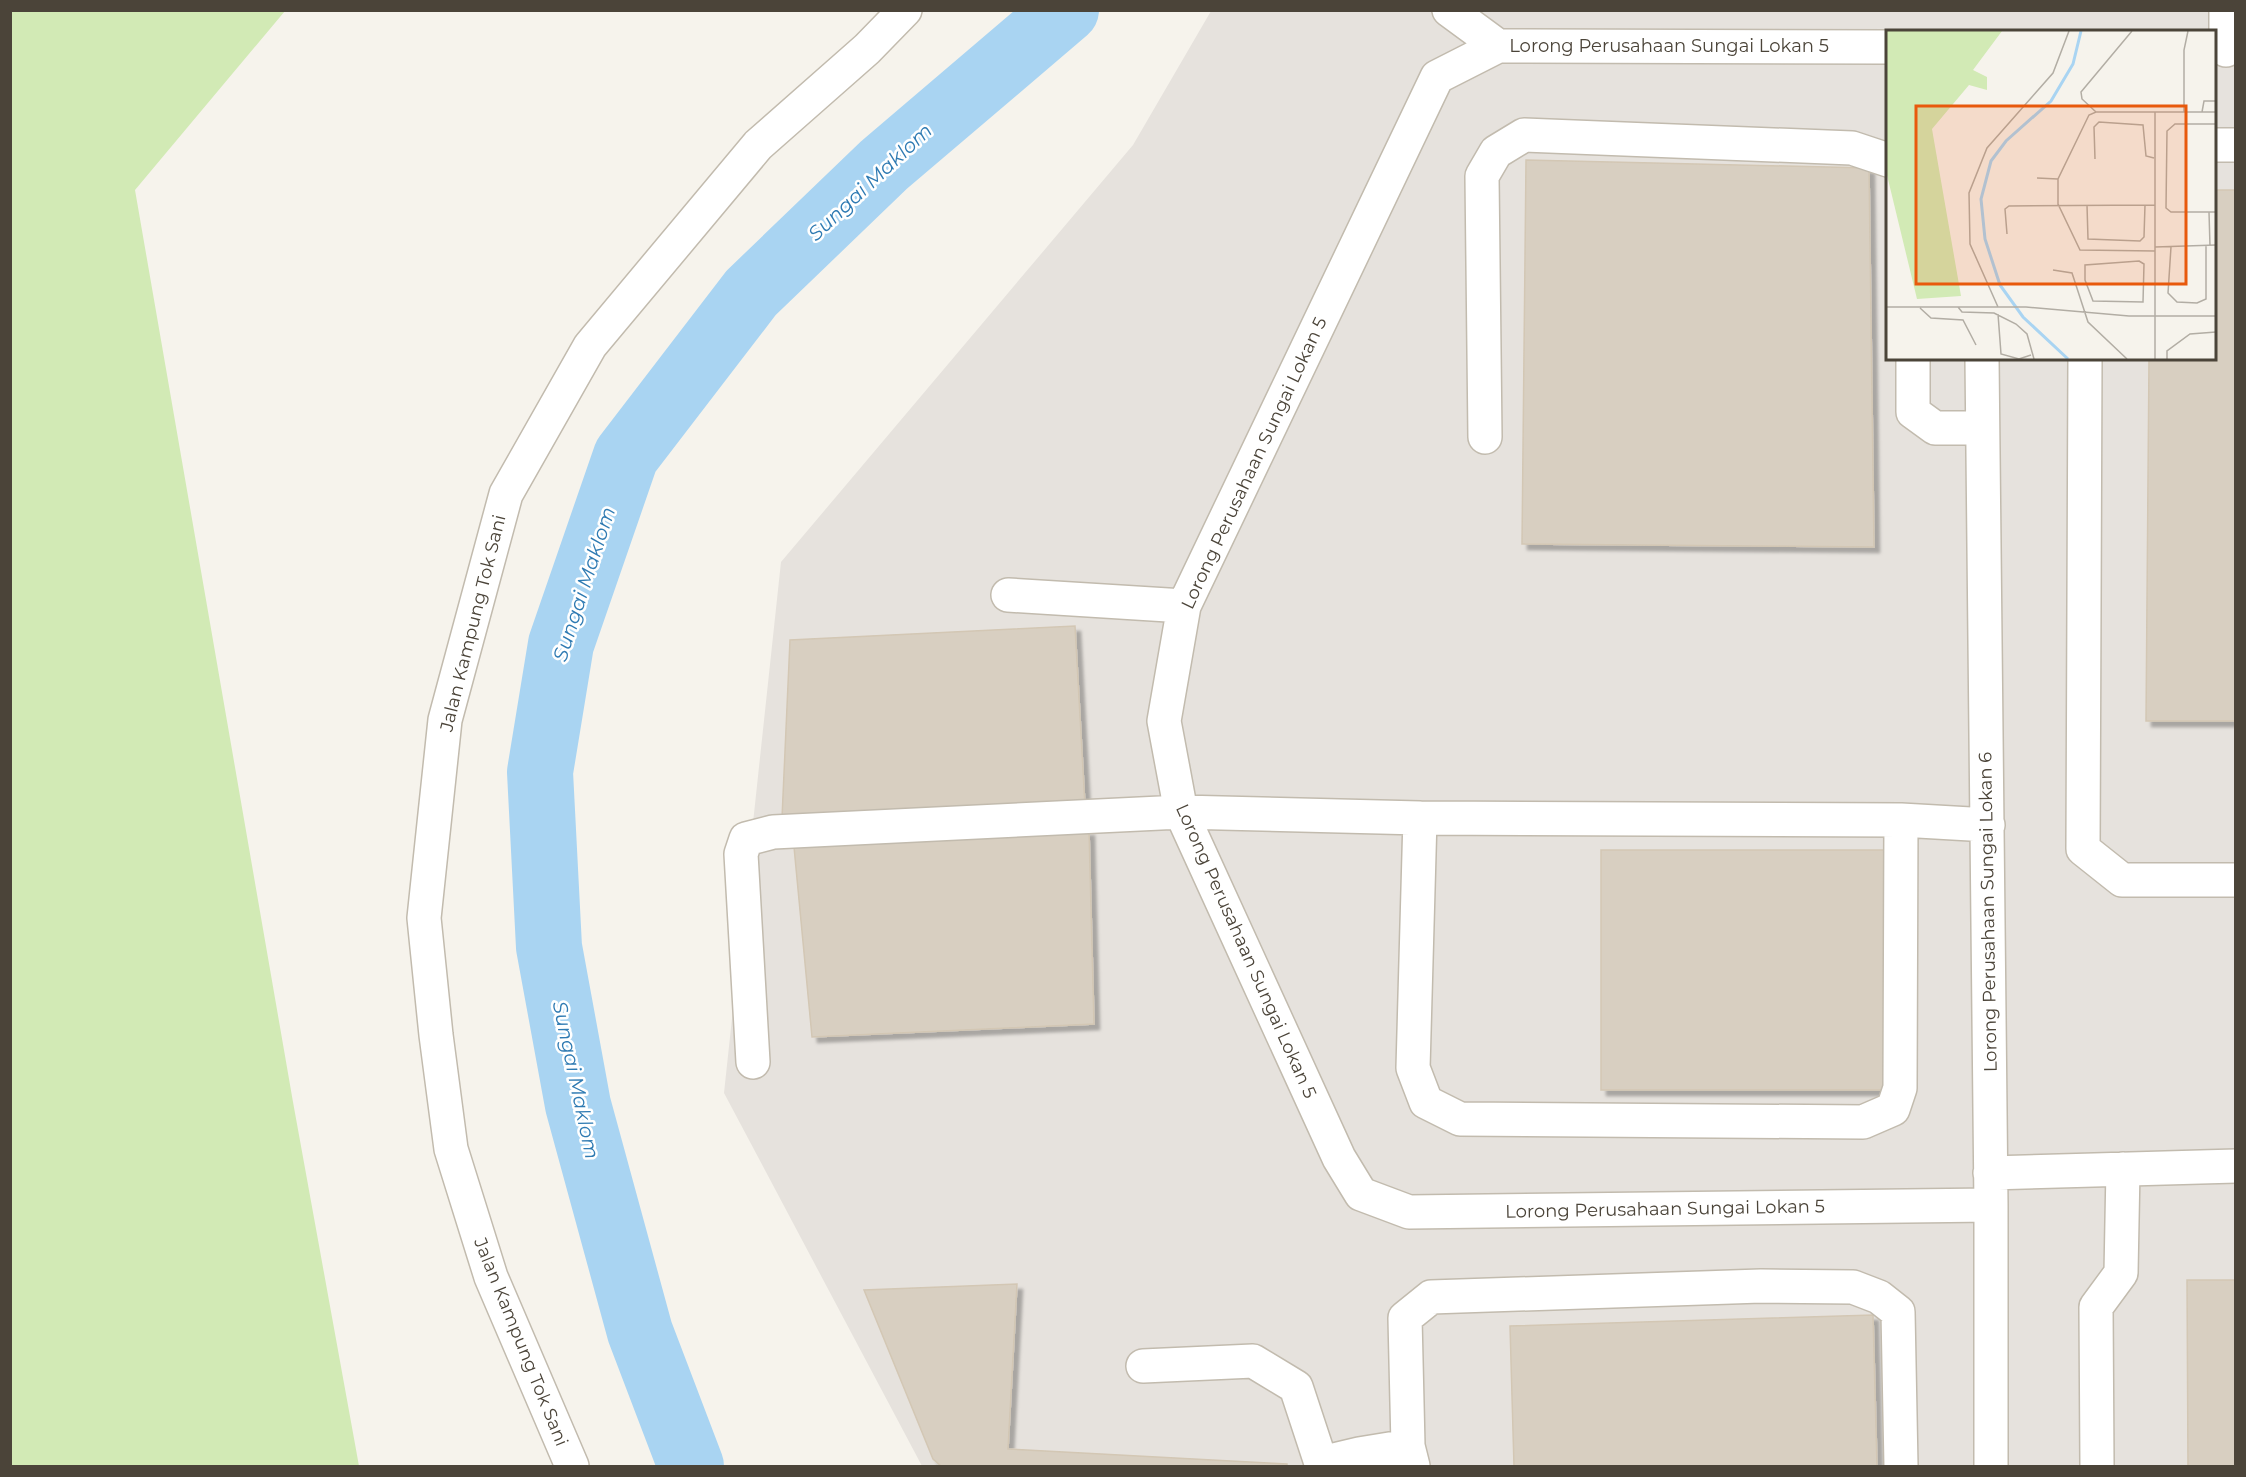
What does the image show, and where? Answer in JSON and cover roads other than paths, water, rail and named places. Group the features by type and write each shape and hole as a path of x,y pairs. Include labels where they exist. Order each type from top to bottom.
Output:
{"street":[{"name":"Jalan Kampung Tok Sani","path":"572,1467 491,1276 451,1149 424,918 445,720 506,494 590,346 758,145 867,49 905,10"},
{"path":"1449,10 1498,46"},
{"path":"2225,50 2226,10"},
{"name":"Lorong Perusahaan Sungai Lokan 5","path":"1886,47 1498,46 1437,77 1184,606 1164,721 1181,812 1339,1158 1361,1194 1409,1212 1991,1189 2123,1169 2235,1166"},
{"path":"1485,438 1482,176 1496,152 1524,135 1852,147 1886,160"},
{"path":"2216,145 2235,145"},
{"path":"1913,360 1913,412 1935,428 1982,428"},
{"name":"Lorong Perusahaan Sungai Lokan 6","path":"1982,360 1991,1189 1991,1467"},
{"path":"2085,360 2083,849 2122,880 2235,880"},
{"path":"1008,595 1184,606"},
{"path":"753,1062 741,854 746,839 773,832 1181,812 1420,819 1901,820 1988,825"},
{"path":"1420,819 1413,1068 1426,1102 1460,1119 1863,1122 1893,1109 1900,1088 1901,820"},
{"path":"2097,1467 2096,1307 2121,1274 2123,1169"},
{"path":"1143,1366 1253,1361 1296,1387 1322,1465 1359,1454 1410,1456 1405,1318 1431,1297 1761,1286 1853,1287 1879,1297 1898,1312 1900,1467"}],"waterway":[{"name":"Sungai Maklom","path":"691,1466 640,1332 578,1105 549,947 540,772 561,644 626,456 751,293 884,165 1066,10"}]}
